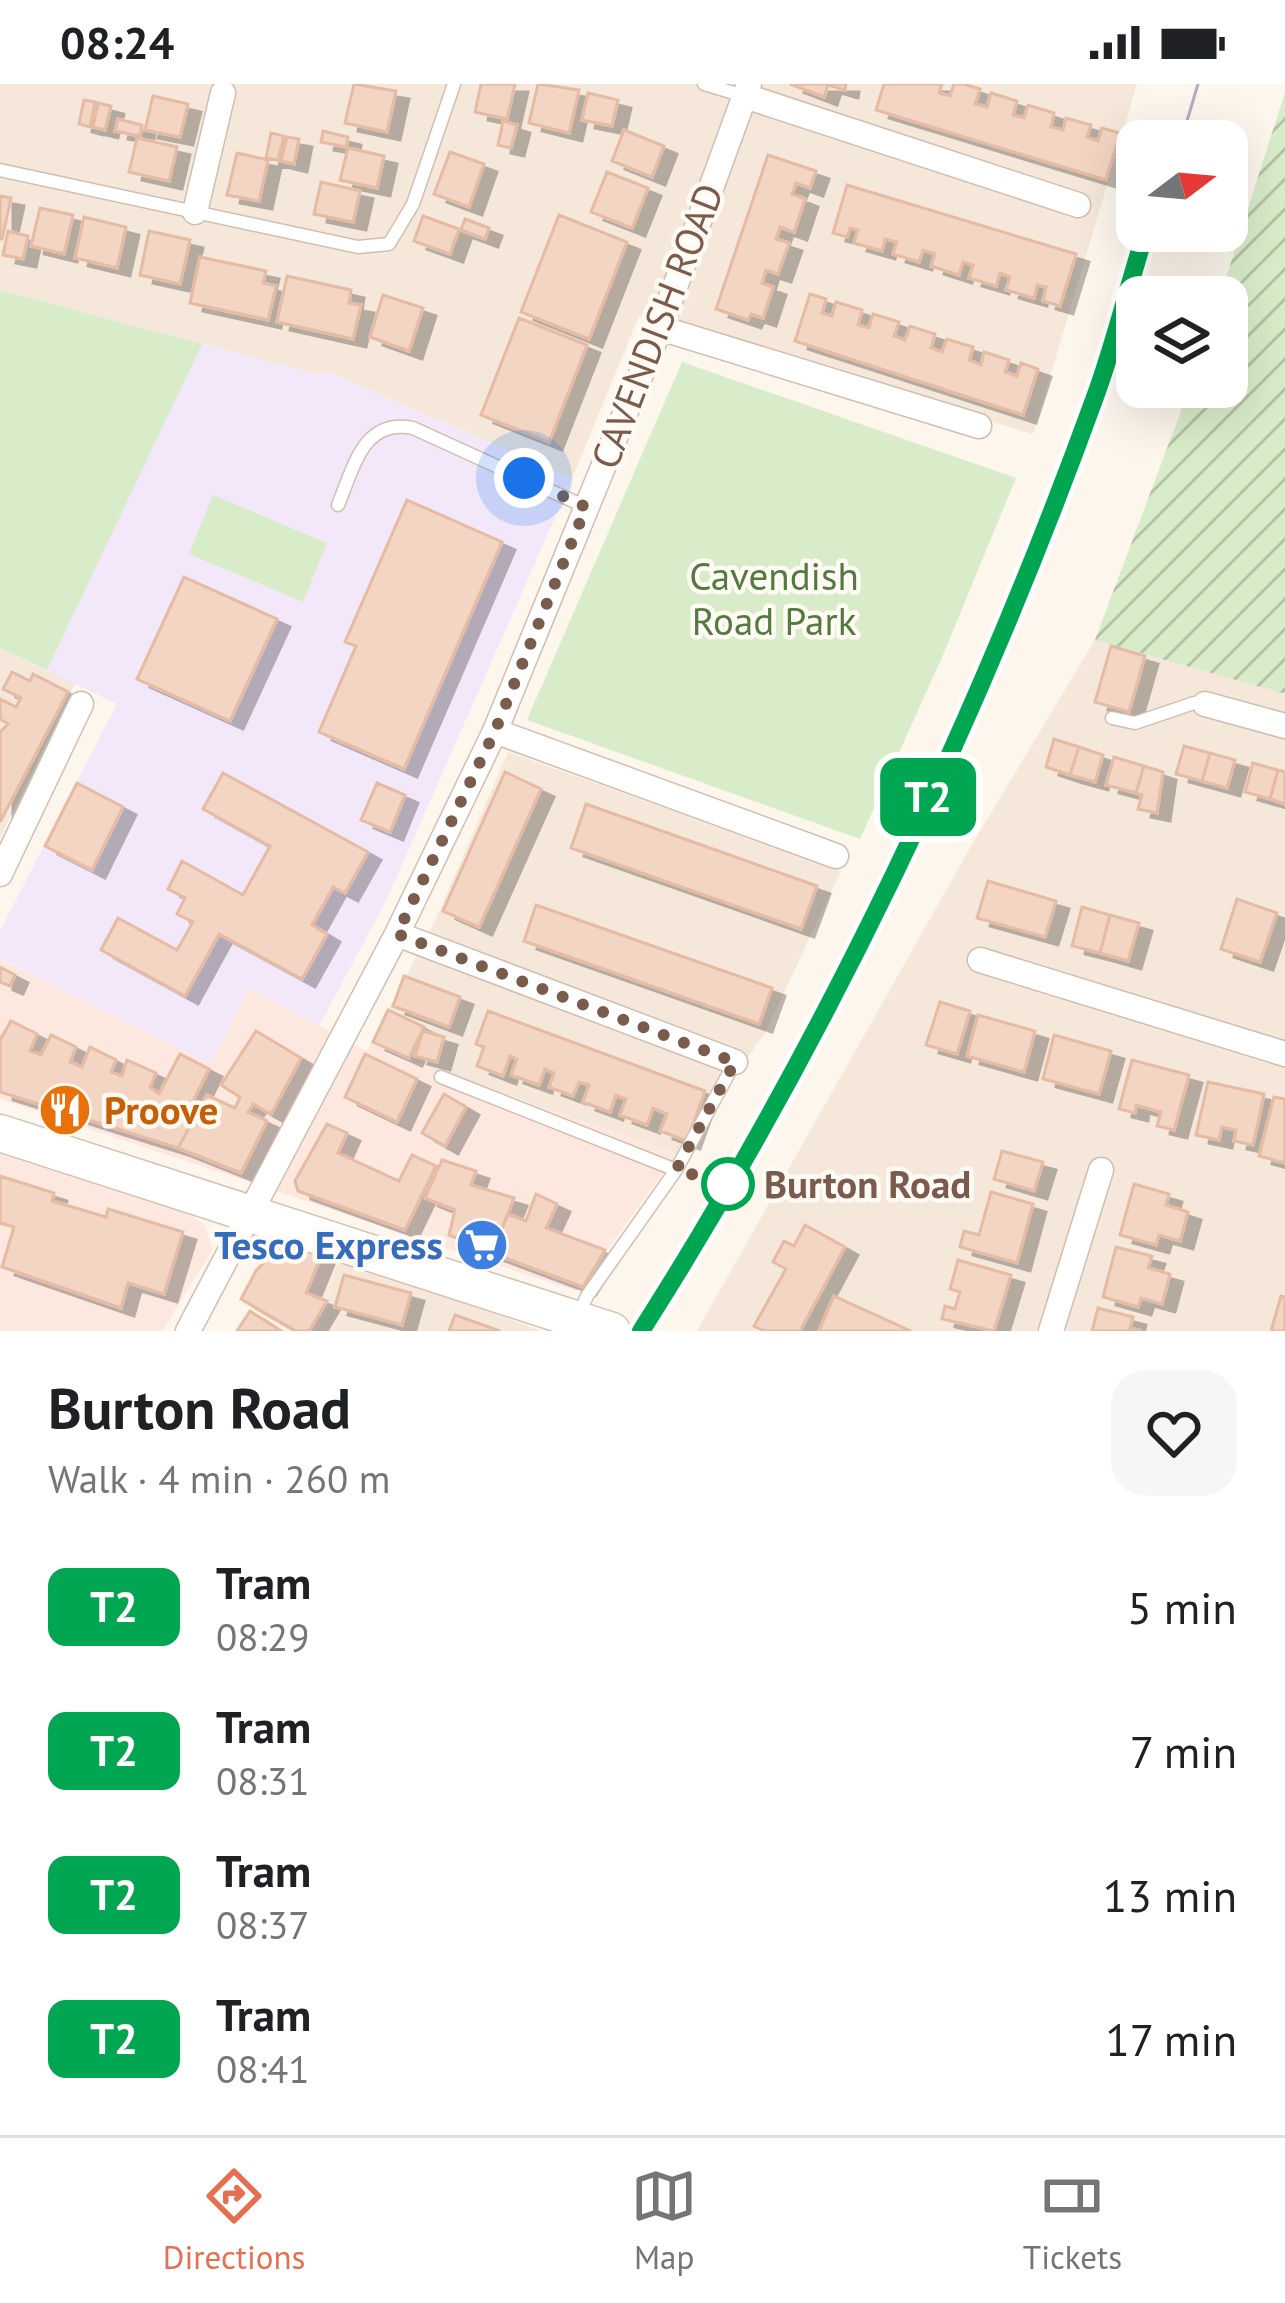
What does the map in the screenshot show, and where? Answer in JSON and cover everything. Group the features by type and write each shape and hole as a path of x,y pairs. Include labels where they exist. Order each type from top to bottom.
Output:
{"street":[{"path":"747,90 1078,205"},
{"name":"CAVENDISH ROAD","path":"188,1331 397,934 495,731 660,328 747,90"},
{"path":"195,212 223,93"},
{"path":"660,328 980,426"},
{"path":"0,874 81,704"},
{"path":"1204,704 1285,726"},
{"path":"495,731 836,856"},
{"path":"397,934 735,1062"},
{"path":"980,960 1285,1054"},
{"path":"0,1132 612,1331"},
{"path":"1051,1331 1101,1170"}],"lane":[{"path":"0,170 358,248 389,244 413,204 454,84"},
{"path":"704,84 747,90"},
{"path":"338,505 363,445 373,434 397,424 586,507"},
{"path":"1112,718 1135,722 1204,704"},
{"path":"577,1318 587,1296 676,1170 735,1062"},
{"path":"441,1077 676,1170"}],"shaded area":[{"path":"0,84 1137,84 1126,120 1116,120 1116,155 1033,434 639,316 572,479 327,371 323,376 0,290"},
{"path":"0,290 323,376 326,371 572,479 386,901 319,1026 249,988 211,1064 0,958 0,931 117,704 0,648"},
{"path":"1095,640 1285,694 1285,1331 697,1331 970,848"},
{"path":"0,648 75,684 0,838"},
{"path":"508,752 841,871 765,1033 678,1154 369,1047 435,921"},
{"path":"0,959 211,1064 249,987 365,1051 369,1047 678,1154 576,1291 0,1099"},
{"path":"0,1154 187,1213 204,1224 213,1249 162,1331 0,1331"},
{"path":"281,1239 339,1255 325,1315 315,1331 288,1331 244,1304 254,1269"},
{"path":"339,1255 541,1331 316,1331 325,1314"}],"green space":[{"path":"1285,92 1285,694 1095,640 1182,408 1248,408 1248,276 1227,276 1234,252 1248,252 1248,209"},
{"path":"0,290 202,344 47,670 0,648"},
{"name":"Cavendish Road Park","path":"682,362 1016,478 860,839 527,720"},
{"path":"213,495 327,543 303,602 189,554"}],"building":[{"path":"354,84 396,91 387,132 345,123"},
{"path":"481,84 515,84 507,119 475,112"},
{"path":"538,84 579,90 569,133 529,123"},
{"path":"790,84 846,84 845,90 828,85 824,97"},
{"path":"884,84 942,84 939,93 950,96 954,84 964,84 980,89 975,104 987,107 991,93 1017,101 1013,115 1024,118 1028,105 1054,113 1051,127 1063,130 1066,118 1091,125 1087,137 1098,141 1102,128 1116,132 1116,146 1106,180 876,110"},
{"path":"588,93 618,100 612,126 582,120"},
{"path":"153,96 188,104 180,137 145,130"},
{"path":"84,100 95,102 90,127 79,124"},
{"path":"98,103 111,106 105,130 93,127"},
{"path":"118,119 142,125 140,136 115,131"},
{"path":"503,121 517,125 511,148 498,145"},
{"path":"624,130 664,146 652,177 612,161"},
{"path":"323,131 348,137 346,147 321,142"},
{"path":"271,133 284,136 278,160 266,158"},
{"path":"287,137 299,139 294,164 281,161"},
{"path":"137,138 177,147 169,181 129,172"},
{"path":"348,148 384,156 377,188 340,180"},
{"path":"450,152 484,164 469,207 434,194"},
{"path":"237,153 268,160 259,201 227,195"},
{"path":"768,155 816,171 810,188 796,183 792,194 805,199 794,232 780,227 776,239 789,243 778,274 766,270 762,283 773,287 763,318 751,314 748,320 716,309"},
{"path":"607,172 648,188 632,228 591,212"},
{"path":"321,182 360,191 353,222 314,214"},
{"path":"847,185 1076,254 1060,306 1043,301 1046,287 1037,285 1034,298 1006,290 1010,277 1000,273 996,286 969,278 973,265 963,262 959,275 931,266 935,254 923,250 919,262 893,254 897,242 885,239 882,251 854,243 858,230 850,228 847,237 833,233"},
{"path":"0,196 11,198 2,239 0,239"},
{"path":"40,208 73,215 64,254 31,246"},
{"path":"559,215 627,242 589,339 521,312"},
{"path":"423,216 459,229 450,254 414,241"},
{"path":"84,217 126,227 117,268 75,258"},
{"path":"465,219 489,228 485,239 461,230"},
{"path":"8,231 28,236 23,259 3,255"},
{"path":"149,231 190,240 180,284 140,275"},
{"path":"200,257 266,271 263,283 276,286 268,320 190,303"},
{"path":"287,276 351,290 349,303 361,305 353,339 277,322"},
{"path":"810,294 826,299 822,313 832,316 836,302 862,310 858,325 869,328 873,314 899,322 894,336 905,340 910,326 935,334 931,348 942,352 947,339 973,347 969,360 981,365 984,352 1009,360 1005,372 1017,376 1021,363 1038,369 1023,415 795,341"},
{"path":"383,295 423,308 409,351 370,337"},
{"path":"519,318 587,345 549,442 481,415"},
{"path":"407,500 502,542 404,769 319,732 356,646 345,642"},
{"path":"184,577 277,619 230,721 137,679"},
{"path":"1111,646 1145,656 1129,712 1095,702"},
{"path":"12,672 30,681 33,674 68,692 0,822 0,732 8,724 0,719 0,699 16,707 21,698 3,689"},
{"path":"1054,739 1079,747 1070,775 1046,767"},
{"path":"1184,746 1210,753 1202,781 1176,774"},
{"path":"1079,747 1103,755 1095,782 1070,775"},
{"path":"1210,753 1235,760 1227,788 1202,781"},
{"path":"1114,757 1144,766 1136,793 1106,785"},
{"path":"1253,763 1278,770 1270,799 1245,792"},
{"path":"1144,766 1163,772 1157,813 1138,809 1142,795 1136,793"},
{"path":"1278,770 1285,772 1285,804 1270,799"},
{"path":"505,772 541,789 479,927 443,911"},
{"path":"223,773 368,852 345,893 333,887 312,925 327,934 302,979 219,934 185,996 101,950 118,918 177,950 193,922 177,914 185,898 168,889 182,861 243,895 270,846 203,809"},
{"path":"77,783 123,807 92,870 45,846"},
{"path":"377,783 405,795 390,832 361,820"},
{"path":"586,804 817,886 801,929 571,848"},
{"path":"988,881 1056,901 1045,937 977,918"},
{"path":"1237,899 1277,913 1260,962 1221,949"},
{"path":"536,905 772,988 759,1024 524,941"},
{"path":"1082,907 1110,915 1100,953 1072,946"},
{"path":"1110,915 1139,923 1128,961 1100,953"},
{"path":"0,967 15,975 10,986 0,982"},
{"path":"404,976 460,997 449,1027 393,1006"},
{"path":"940,1002 970,1011 957,1054 926,1045"},
{"path":"388,1010 424,1027 409,1058 373,1042"},
{"path":"488,1011 705,1091 687,1141 660,1131 667,1114 653,1108 647,1125 620,1115 626,1099 616,1095 610,1112 583,1102 589,1085 579,1082 573,1096 549,1087 554,1073 545,1069 539,1085 511,1075 517,1059 510,1056 503,1076 477,1066 484,1047 476,1044"},
{"path":"978,1015 1035,1031 1024,1072 967,1056"},
{"path":"11,1021 37,1034 30,1051 41,1055 51,1035 76,1047 70,1062 82,1067 90,1047 116,1060 111,1072 122,1076 127,1060 156,1073 150,1087 159,1094 180,1054 209,1069 190,1107 199,1110 178,1148 0,1092 0,1040"},
{"path":"256,1031 301,1058 271,1114 253,1104 248,1112 267,1121 241,1173 178,1148 207,1095 235,1108 240,1097 221,1085"},
{"path":"423,1031 444,1037 437,1062 415,1056"},
{"path":"1054,1035 1111,1051 1099,1094 1043,1079"},
{"path":"365,1054 417,1079 397,1122 345,1097"},
{"path":"1132,1060 1189,1075 1174,1130 1157,1126 1161,1112 1136,1105 1135,1113 1119,1109"},
{"path":"1208,1082 1264,1094 1253,1145 1234,1141 1236,1130 1222,1127 1219,1140 1196,1135"},
{"path":"444,1094 466,1107 445,1146 422,1133"},
{"path":"1274,1097 1285,1099 1285,1163 1259,1156"},
{"path":"327,1124 347,1133 338,1153 399,1181 412,1155 436,1166 405,1230 298,1191 295,1181"},
{"path":"1002,1151 1043,1162 1034,1191 994,1179"},
{"path":"442,1160 476,1171 471,1185 514,1198 492,1253 449,1235 455,1210 425,1198"},
{"path":"0,1176 54,1193 52,1201 106,1217 108,1209 183,1232 164,1294 128,1283 121,1308 2,1267 14,1227 0,1223"},
{"path":"1134,1184 1169,1194 1166,1205 1188,1212 1180,1241 1159,1235 1156,1245 1120,1235"},
{"path":"991,1192 1033,1204 1017,1263 960,1247 964,1231 979,1235"},
{"path":"536,1194 557,1204 546,1228 605,1250 583,1287 492,1253 508,1214 526,1221"},
{"path":"805,1225 845,1247 800,1331 764,1331 754,1326 786,1269 773,1262 784,1241 794,1246"},
{"path":"285,1241 322,1254 306,1293 327,1301 309,1331 296,1331 241,1299 256,1271"},
{"path":"1116,1247 1152,1256 1148,1268 1170,1274 1162,1304 1141,1298 1138,1307 1103,1297"},
{"path":"958,1260 1011,1275 994,1331 942,1319 945,1306 955,1309 960,1292 950,1289"},
{"path":"344,1275 411,1293 402,1325 335,1307"},
{"path":"834,1296 911,1331 819,1331"},
{"path":"1281,1296 1285,1297 1285,1331 1271,1331"},
{"path":"1098,1308 1133,1317 1130,1328 1141,1331 1092,1331"},
{"path":"250,1311 281,1331 237,1331"},
{"path":"455,1315 500,1331 449,1331"}],"tram line":[{"path":"1187,120 1198,84"},
{"name":"T2","path":"641,1331 828,1010 940,770 1096,394 1139,252"},
{"path":"641,1331 709,1220 835,993 948,758 1001,639 1095,397 1140,252"}],"place":[{"name":"Proove","path":"65,1110"},
{"name":"Burton Road","path":"728,1184"},
{"name":"Tesco Express","path":"482,1245"}],"route":[{"path":"524,478 586,507 495,731 397,934 735,1062 676,1170 728,1184"}]}
